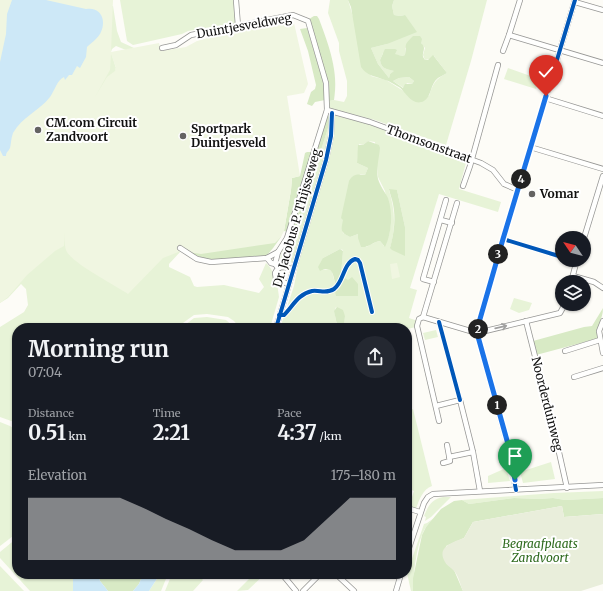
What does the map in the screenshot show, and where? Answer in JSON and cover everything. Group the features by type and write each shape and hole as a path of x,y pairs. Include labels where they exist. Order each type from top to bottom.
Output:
{"street":[{"path":"236,0 238,26"},
{"path":"503,51 520,0"},
{"path":"516,490 508,444 477,333 530,147 575,1 603,10"},
{"name":"Duintjesveldweg","path":"162,48 176,45 191,35 293,15 308,21 326,83 327,110 287,238 278,252 277,266"},
{"path":"509,35 603,63"},
{"path":"463,186 498,65"},
{"path":"545,98 603,116"},
{"path":"327,110 332,113"},
{"name":"Thomsonstraat","path":"332,113 370,122 481,163 491,168 504,184 518,190"},
{"name":"Dr. Jacobus P. Thijsseweg","path":"277,323 326,160 331,136 332,113"},
{"path":"530,147 603,169"},
{"path":"586,231 603,176"},
{"path":"434,282 423,279 446,200"},
{"path":"439,421 417,326 419,318 423,317 457,203"},
{"path":"441,220 452,223"},
{"path":"180,248 198,259 211,262 267,258 278,252"},
{"path":"267,258 271,263 277,266 293,270"},
{"path":"277,266 275,273 276,279 288,284"},
{"path":"591,281 603,288"},
{"path":"423,317 477,333 560,313 561,311"},
{"name":"Noorderduinweg","path":"526,321 558,445 567,488"},
{"path":"603,321 599,331 603,353"},
{"path":"564,351 600,340"},
{"path":"574,377 603,368"},
{"path":"436,406 460,400 473,452 480,491"},
{"path":"443,463 450,461 447,445"},
{"path":"449,457 473,452"},
{"path":"412,538 424,503 428,497 434,494 603,485"},
{"path":"412,510 420,512"},
{"path":"286,579 296,591"},
{"path":"303,591 315,579"},
{"path":"341,579 354,591"},
{"path":"396,591 400,579"}],"green space":[{"name":"Sportpark Duintjesveld","path":"0,0 113,0 111,52 159,43 161,51 186,47 197,41 231,32 294,23 308,84 304,93 287,96 300,176 292,178 284,231 275,243 201,254 181,251 163,258 128,294 84,267 70,255 65,248 65,231 64,246 55,251 27,275 8,297 0,303","holes":["111,54 116,68 115,71 107,77 95,97 110,70"]},
{"path":"120,0 235,0 236,23 188,31 182,34 133,45 127,41"},
{"path":"330,0 348,0 371,76 386,80 405,92 429,96 435,82 447,73 434,56 425,60 423,55 425,48 421,41 405,48 405,55 402,56 383,53 380,60 382,65 385,68 395,71 390,74 389,78 378,64 371,48 387,44 405,15 394,15 392,6 394,0 487,0 471,61 446,145 375,120 329,108 329,101 334,100 344,102 347,96 347,81 339,51 339,43 328,13"},
{"path":"348,0 394,0 392,6 394,15 405,15 417,32 387,44 371,48 378,64 389,78 390,74 394,71 383,67 380,60 385,49 395,49 397,50 395,54 402,56 405,55 406,45 408,42 413,36 420,36 422,39 421,43 424,46 423,57 425,60 428,60 433,55 447,73 435,81 427,99 420,102 413,101 399,87 389,81 375,77 363,70 361,67 351,7","holes":["409,77 414,81 412,84 405,84 403,88 393,81 399,78"]},
{"path":"105,6 113,6 117,31 121,42 134,48 181,251 169,264 169,267 190,277 194,286 197,287 224,285 259,293 264,287 259,279 266,263 271,269 277,283 279,297 271,323 236,323 228,317 207,314 194,315 183,323 12,323 12,421 0,417 0,327 24,312 28,305 26,289 21,284 8,298 0,303 0,150","holes":["116,46 131,52 115,70 116,68 111,52 112,49"]},
{"path":"317,16 319,19 332,59 335,79 334,100 329,101 329,86 309,19"},
{"path":"307,28 324,84 325,100 315,102 312,106 307,104 311,92 315,89 316,85 308,51 300,29"},
{"path":"508,68 539,79 536,89 504,79"},
{"path":"409,77 414,81 412,84 407,83 404,88 393,81 399,78"},
{"path":"181,111 281,237 267,255 215,260 190,253"},
{"path":"329,115 332,115 290,250 285,248 297,214 325,121"},
{"path":"332,115 367,123 384,130 395,137 444,150 467,159 459,189 501,202 498,212 439,194 410,288 417,290 409,318 418,321 416,327 412,328 412,323 344,323 345,316 336,307 336,323 282,323 294,286 298,265 280,259 282,251 285,248 290,250","holes":["368,141 375,142 378,177 385,191 391,223 389,235 384,246 380,241 366,247 358,234 350,237 343,233 342,227 360,174 365,175 368,168 357,163 359,144 363,145","389,190 397,190 405,227 390,248 394,226 394,212","340,249 343,250 342,278 336,287 332,272 329,269 323,270 323,258"]},
{"path":"368,141 379,145 380,148 377,175 381,187 388,198 391,210 391,223 385,247 380,241 366,247 361,247 358,234 350,237 344,234 342,230 343,220 341,218 349,181 356,175 365,175 368,168 357,163 358,145 363,145"},
{"path":"312,152 287,232 284,231 292,178 300,176 305,153"},
{"path":"389,189 397,190 405,227 405,256 390,248 394,215"},
{"path":"340,249 343,251 342,278 336,287 330,270 325,269 320,271 318,267 323,258"},
{"path":"397,263 400,277 392,279 390,264"},
{"path":"352,277 358,284 358,296 336,296 335,291 345,278 348,280"},
{"path":"514,298 532,303 529,310 519,313 510,309"},
{"path":"337,307 343,310 345,316 344,323 337,323 334,311"},
{"path":"603,308 598,329 598,338 536,355 533,341 592,326"},
{"path":"207,317 226,320 229,323 188,323 194,318"},
{"path":"436,330 438,337 425,340 423,333"},
{"path":"413,409 432,486 424,492 416,509 412,507 412,497 414,491 412,490"},
{"path":"0,422 12,427 12,537 0,546"},
{"path":"551,462 555,479 523,483 520,472"},
{"path":"506,468 510,481 488,483 488,476"},
{"path":"603,491 603,498 565,500 553,498 514,498 469,504 462,500 554,493"},
{"path":"451,497 425,521 426,517 424,516 429,506 436,499"},
{"path":"514,498 553,498 565,500 603,498 603,514 564,517 562,506 473,522 464,538 446,546 446,563 454,570 463,591 413,591 413,578 422,535 426,527 441,509 454,501 462,500 469,504"},
{"name":"Begraafplaats Zandvoort","path":"562,506 564,517 603,514 603,584 581,591 463,591 456,573 445,562 443,552 444,549 451,543 464,538 473,522"},
{"path":"434,518 426,527 420,540 415,567 413,591 411,591 408,579 412,579 412,559 424,524"},
{"path":"12,542 12,571 0,558 0,552"},
{"path":"0,566 24,591 0,591"},
{"path":"19,579 73,579 73,591 30,591"},
{"path":"99,579 141,579 133,591 108,591"},
{"path":"157,579 166,579 161,591 149,591"},
{"path":"170,579 203,580 193,591 165,591"},
{"path":"249,579 260,579 248,590 237,591"}],"water":[{"path":"12,0 46,0 96,10 102,16 103,25 99,36 87,47 86,57 80,68 77,66 72,75 69,75 65,80 64,77 62,78 46,102 17,127 12,135 10,148 6,156 3,156 0,150 0,62 6,34 7,14"},
{"path":"73,579 99,579 108,591 73,591"},
{"path":"141,579 157,579 149,591 133,591"}],"cycle path":[{"path":"516,490 508,447 477,333 503,239 575,0"},
{"path":"277,323 326,160 331,136 332,113"},
{"path":"503,239 555,255"},
{"path":"279,315 284,315 299,298 307,293 312,291 326,292 334,289 340,282 348,264 355,259 360,263 372,312"},
{"path":"439,322 460,400"}],"place":[{"name":"CM.com Circuit Zandvoort","path":"38,130"},
{"name":"Sportpark Duintjesveld","path":"183,136"},
{"name":"Vomar","path":"532,194"}],"route":[{"path":"515,480 508,444 477,333 503,239 546,96"}]}
